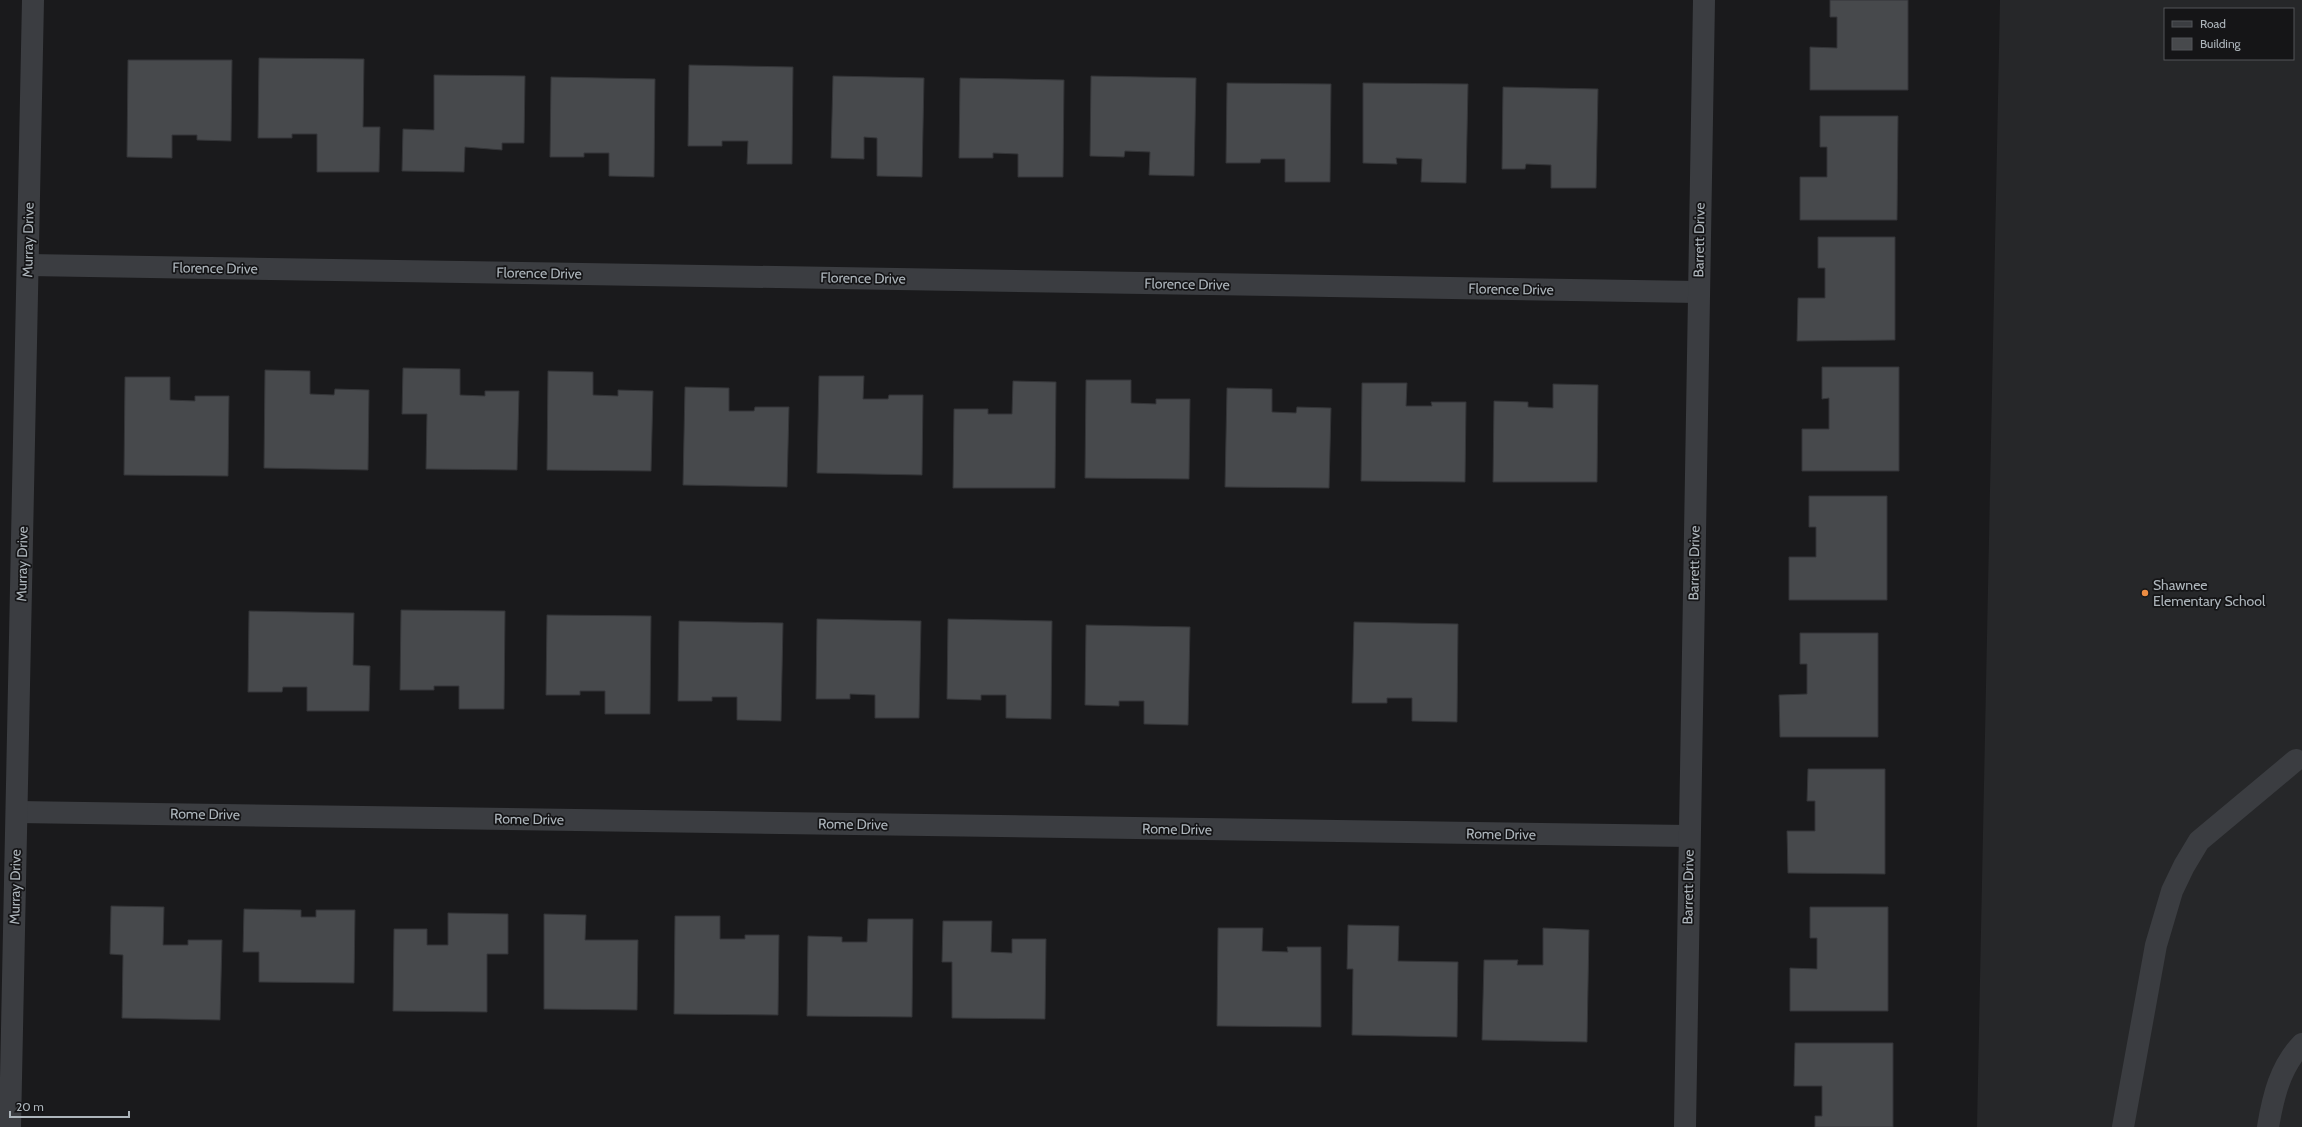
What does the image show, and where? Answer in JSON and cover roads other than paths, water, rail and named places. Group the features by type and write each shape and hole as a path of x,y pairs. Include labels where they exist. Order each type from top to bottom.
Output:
{"street":[{"name":"Murray Drive","path":"10,1127 33,0"},
{"name":"Barrett Drive","path":"1685,1127 1704,0"},
{"name":"Florence Drive","path":"28,265 1698,292"},
{"path":"2123,1127 2156,945 2172,892 2184,866 2199,841 2296,760"},
{"name":"Rome Drive","path":"17,812 1689,836"},
{"path":"2268,1127 2272,1102 2282,1072 2302,1044"}],"place":[{"name":"Shawnee Elementary School","path":"2145,593"}]}
